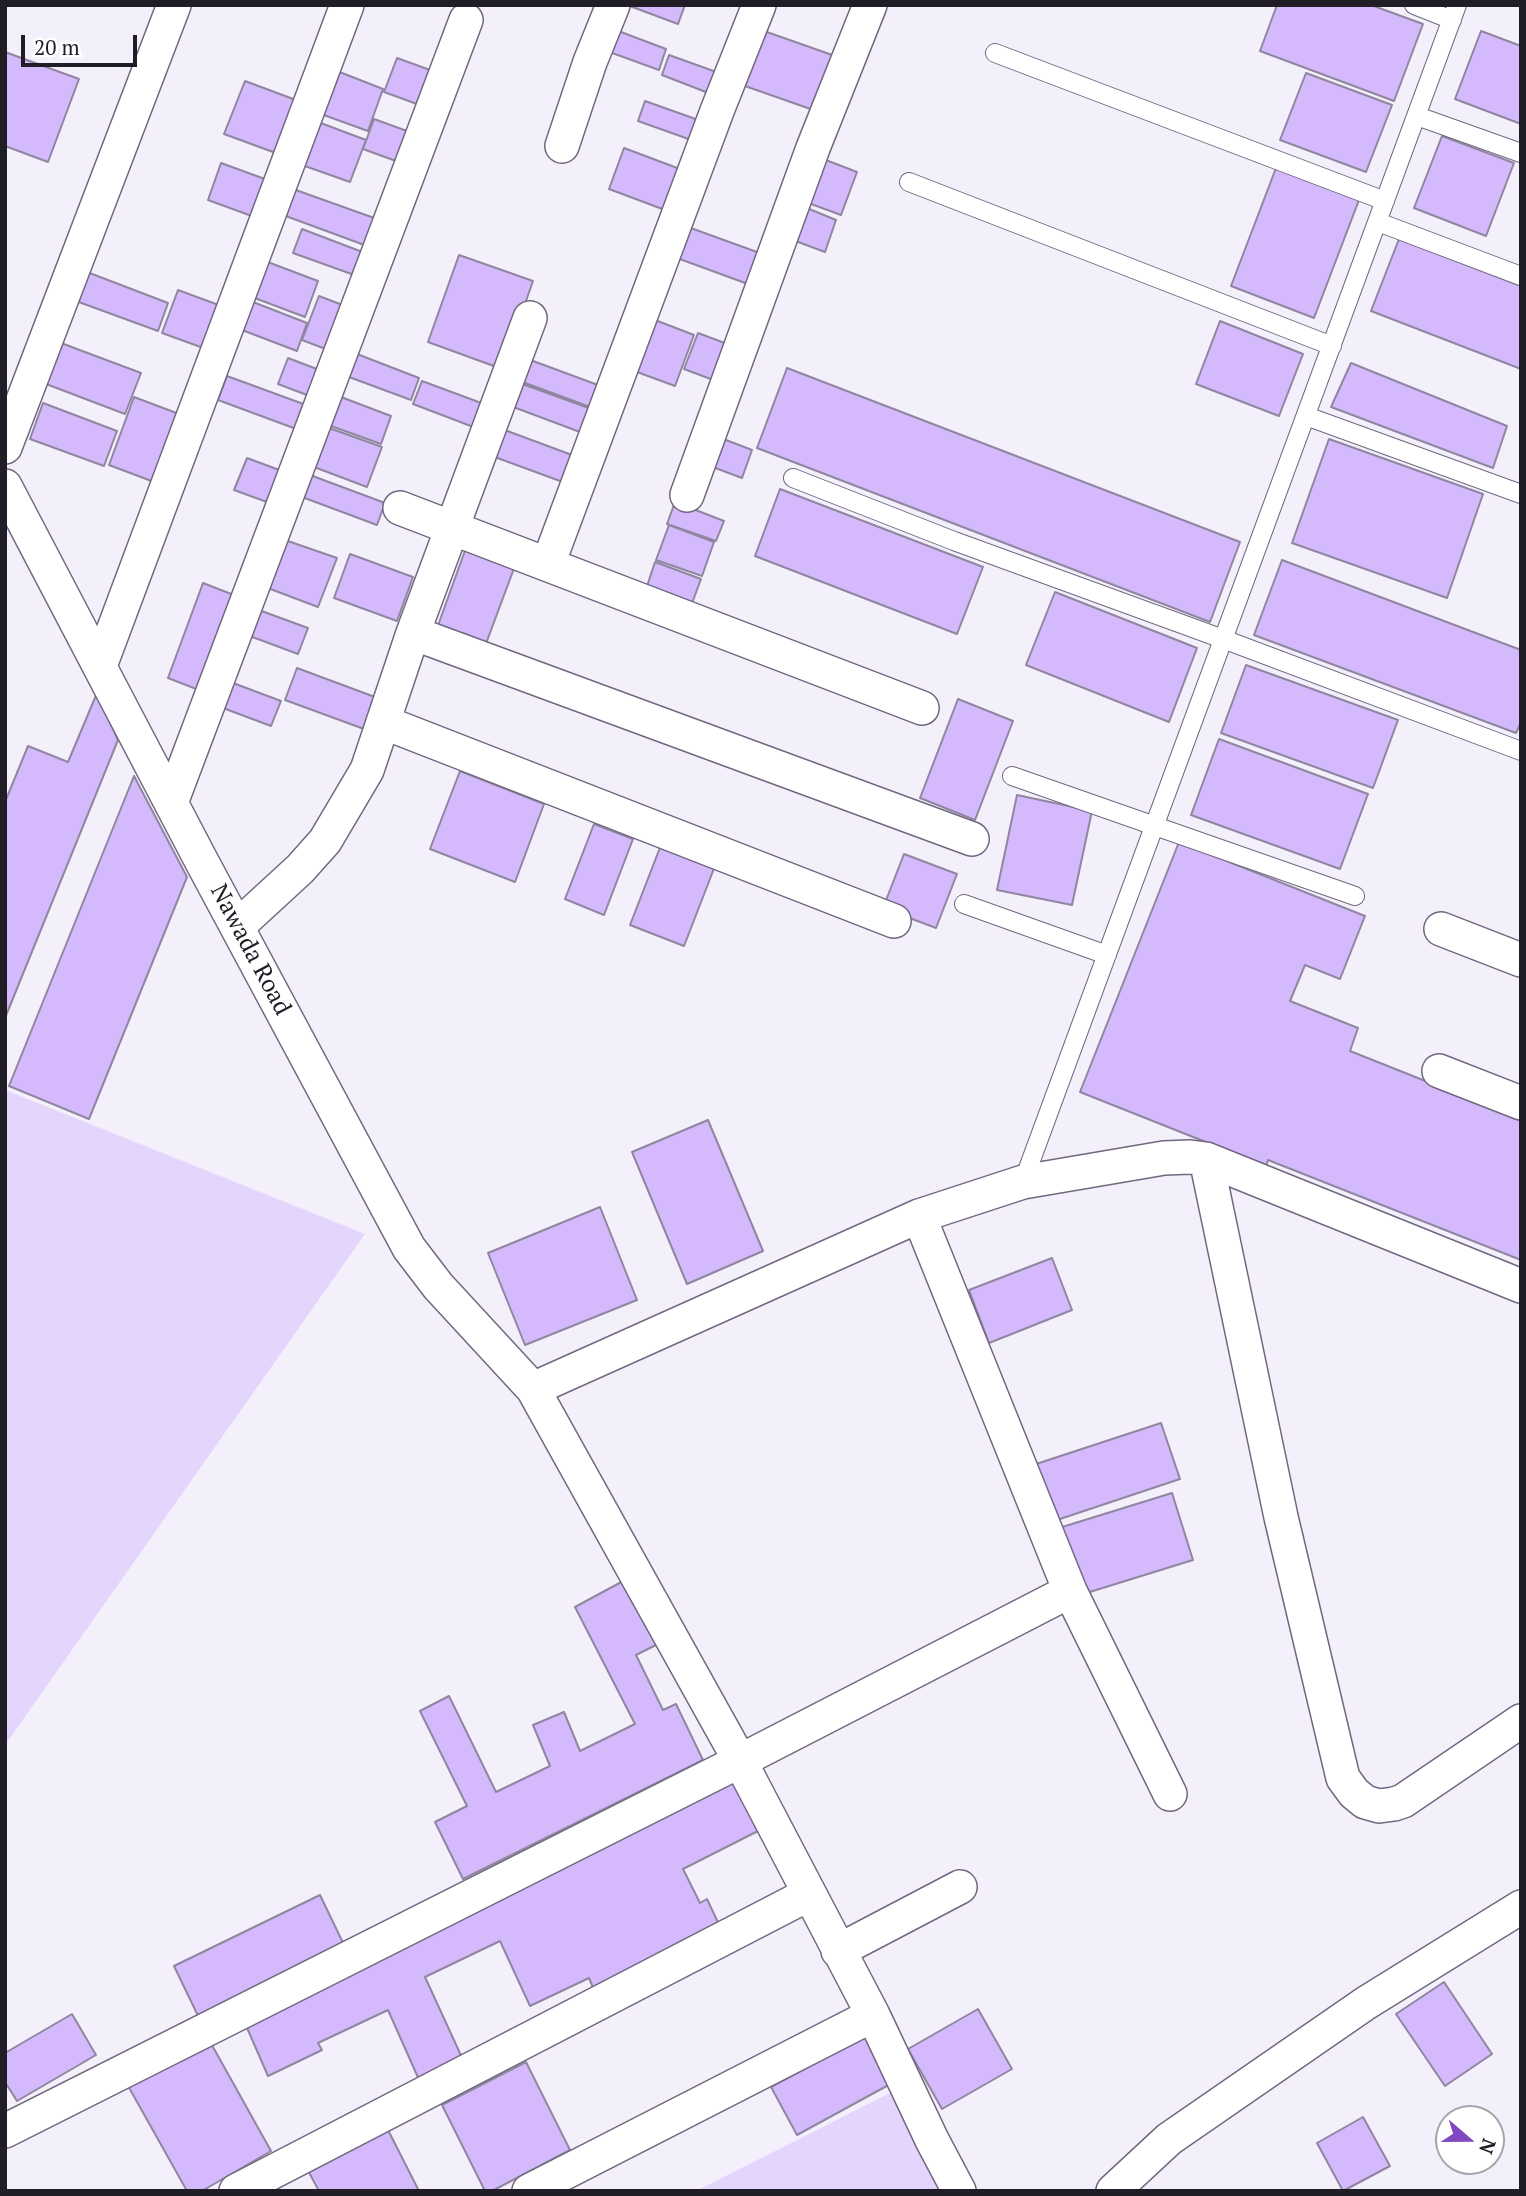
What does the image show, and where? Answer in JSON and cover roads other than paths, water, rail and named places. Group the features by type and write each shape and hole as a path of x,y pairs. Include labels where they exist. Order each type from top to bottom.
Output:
{"street":[{"path":"5,447 174,5"},
{"path":"100,666 347,5"},
{"path":"562,146 590,62 613,5"},
{"path":"548,564 759,5"},
{"path":"687,495 813,148 870,5"},
{"path":"171,803 466,20"},
{"path":"237,926 300,869 325,842 367,770 413,633 530,318"},
{"name":"Nawada Road","path":"5,486 409,1248 438,1286 533,1389 740,1761 873,2015 958,2191"},
{"path":"400,509 922,708"},
{"path":"413,633 972,839"},
{"path":"383,722 894,921"},
{"path":"1441,929 1521,960"},
{"path":"1439,1071 1521,1103"},
{"path":"533,1389 919,1216 1023,1182 1164,1158 1206,1158 1521,1286"},
{"path":"1206,1158 1281,1517 1343,1778 1365,1802 1394,1804 1403,1801 1521,1721"},
{"path":"919,1216 1070,1591 1170,1794"},
{"path":"5,2132 740,1761 1070,1591"},
{"path":"838,1951 960,1887"},
{"path":"236,2191 808,1894"},
{"path":"1113,2191 1169,2139 1366,2003 1521,1907"},
{"path":"529,2191 873,2015"}],"lane":[{"path":"1023,1182 1455,13 1414,5"},
{"path":"995,53 1385,201"},
{"path":"1417,116 1521,153"},
{"path":"909,182 1332,346"},
{"path":"1378,222 1521,276"},
{"path":"1306,415 1521,494"},
{"path":"793,478 954,541 1521,751"},
{"path":"1012,776 1355,896"},
{"path":"964,904 1107,955"}]}
